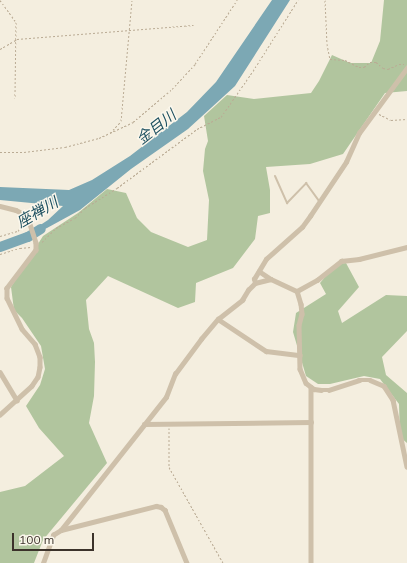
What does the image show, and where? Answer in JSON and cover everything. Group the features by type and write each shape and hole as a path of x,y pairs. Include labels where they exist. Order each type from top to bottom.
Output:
{"street":[{"path":"256,283 254,279 270,255 302,227 346,162 359,133 407,67"},
{"path":"0,206 16,210 28,220 37,245 7,288 8,304 22,329 35,344 40,357 38,376 32,386 0,415"},
{"path":"296,291 317,280 341,261 359,259 407,247"},
{"path":"259,271 271,279 296,291 301,304 302,314 299,325 300,355 303,376 306,383 314,389 329,390 359,380 370,380 384,386 393,400 407,467"},
{"path":"61,530 166,397 179,368 200,339 218,319 242,300 248,290 256,283 271,279"},
{"path":"218,319 266,351 300,355"},
{"path":"0,372 17,400"},
{"path":"311,387 311,563"},
{"path":"144,424 311,422"},
{"path":"43,563 53,535 61,530 156,506 161,506 167,514 187,563"}],"lane":[{"path":"275,176 287,203 306,183 319,201"}],"path":[{"path":"0,0 16,22 17,39 15,98"},
{"path":"110,133 121,121 132,0"},
{"path":"0,152 24,152 65,147 99,138 133,122 172,89 195,64 237,0"},
{"path":"0,254 37,245 56,228 75,218 86,208 117,188 197,129 221,117 251,75 298,0"},
{"path":"326,0 327,44 330,59 346,60 357,67 363,67 373,62 383,68 388,69 400,64 407,67"},
{"path":"0,49 17,39 193,25"},
{"path":"375,111 390,120 407,119"},
{"path":"0,236 18,231 28,220"},
{"path":"169,423 169,467 223,563"}],"green space":[{"path":"384,0 407,0 407,91 385,93 343,154 310,164 266,167 270,190 270,213 258,216 255,239 233,268 196,283 195,302 178,308 108,276 86,300 89,329 94,343 95,362 94,396 89,423 107,463 43,540 34,563 0,563 0,492 25,486 64,456 39,428 26,406 40,385 45,369 41,346 22,318 14,310 11,287 43,236 78,213 107,189 126,193 137,218 151,232 188,247 207,240 209,200 203,171 205,149 208,141 204,116 227,95 254,99 311,93 332,55 350,63 371,63 380,41"},
{"path":"346,263 359,287 338,311 342,323 386,295 407,296 407,331 382,357 386,375 407,393 407,443 400,437 399,404 380,379 364,376 330,384 318,384 306,376 293,332 296,313 326,294 320,283 336,264"}],"water":[{"path":"272,0 290,0 235,86 188,129 131,169 80,210 47,228 13,243 48,220 63,206 0,200 0,187 69,190 92,180 130,156 187,112 216,82"}],"waterway":[{"name":"座禅川","path":"0,247 28,237 41,229"}],"water label":[{"name":"金目川","path":"156,127"}]}
